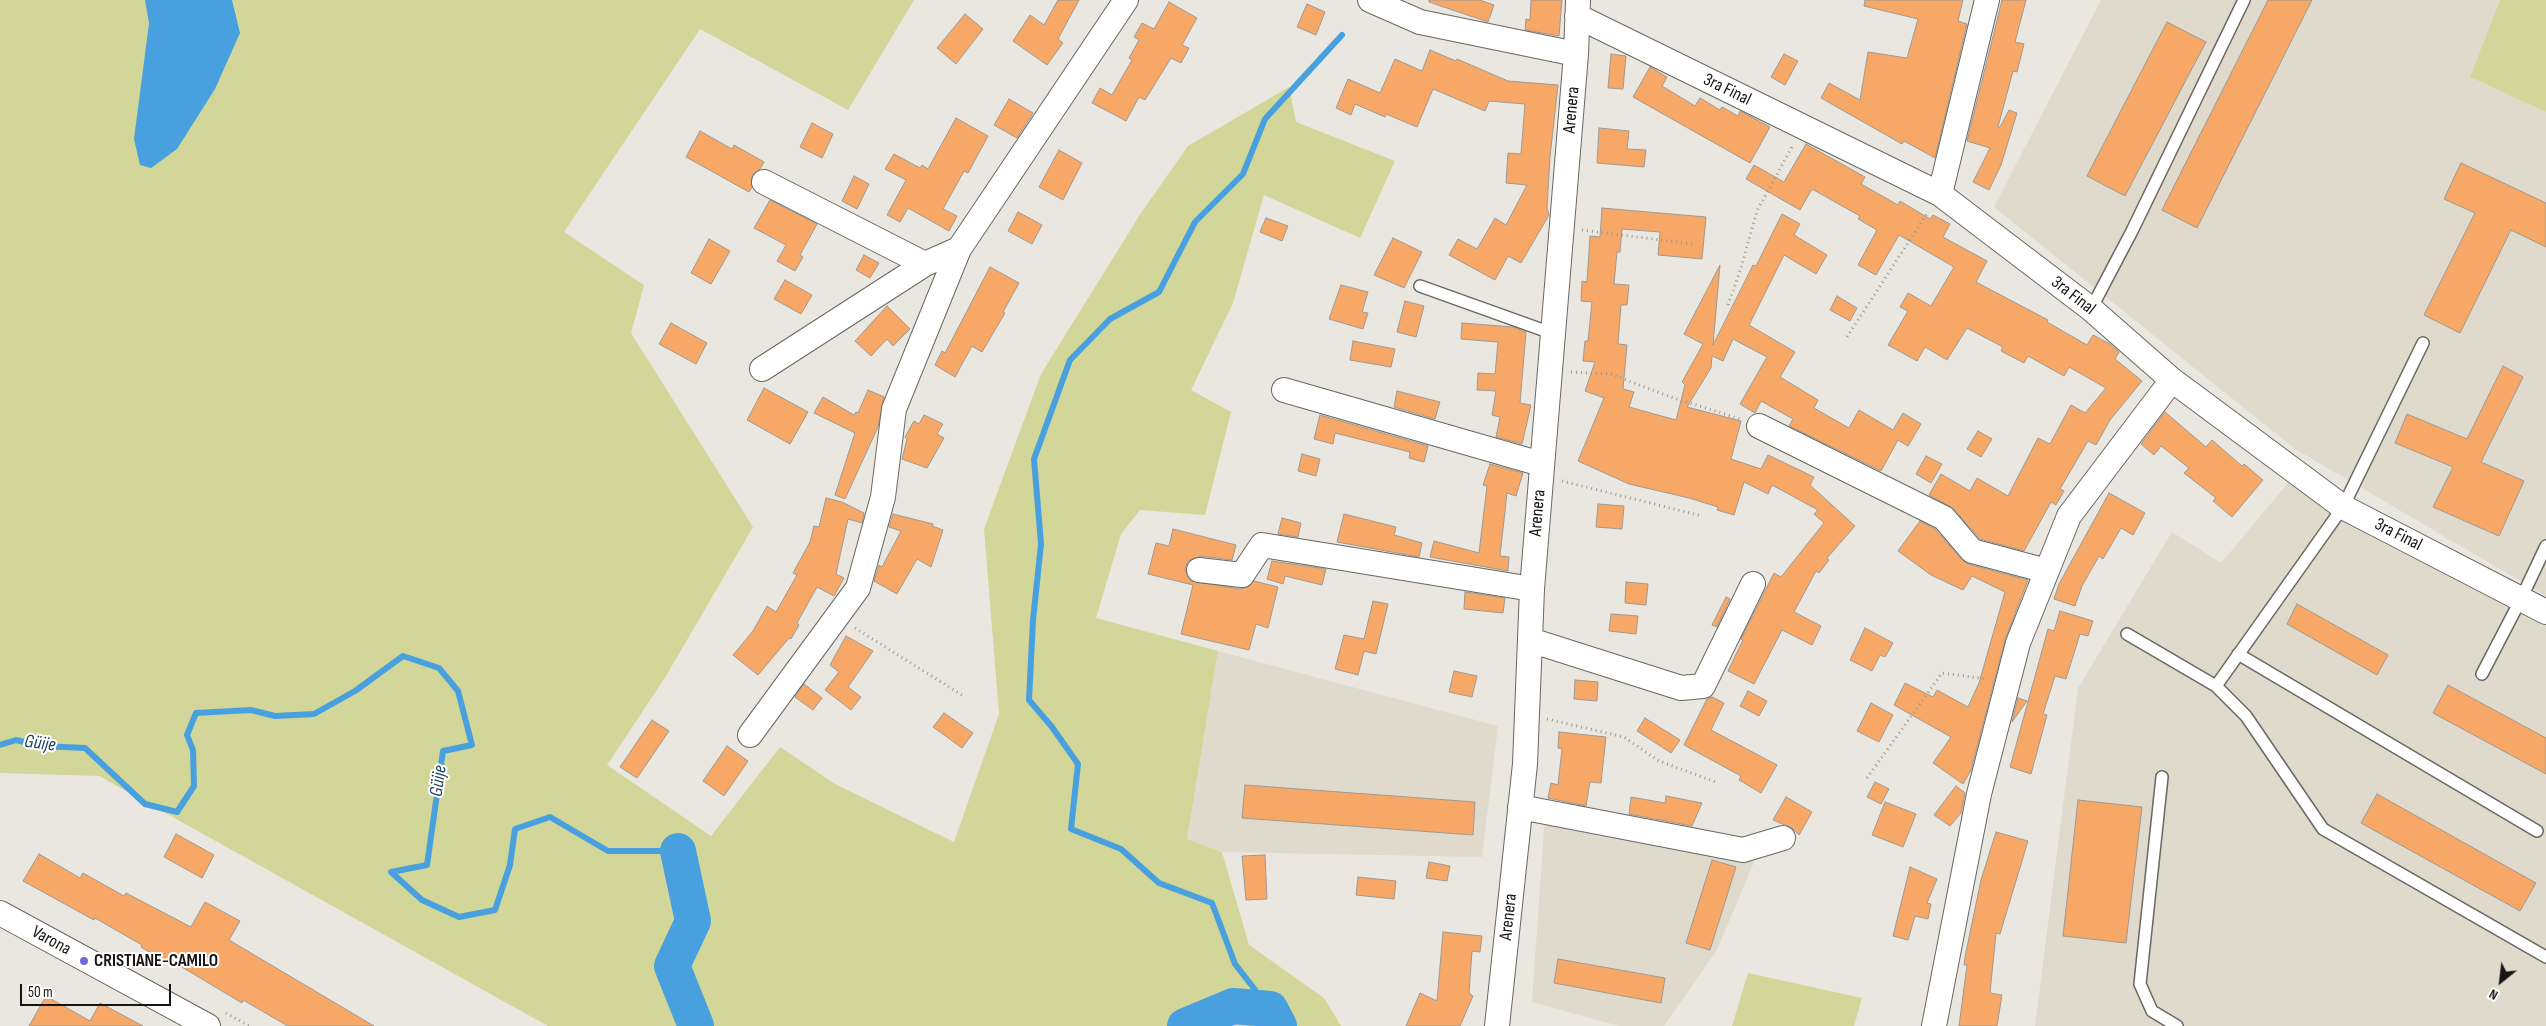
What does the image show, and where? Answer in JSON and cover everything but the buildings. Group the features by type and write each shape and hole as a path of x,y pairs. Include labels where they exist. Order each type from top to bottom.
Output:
{"street":[{"path":"750,735 858,588 883,497 894,409 959,249 1126,0"},
{"path":"1370,0 1420,22 1576,54"},
{"path":"1940,194 1987,0"},
{"name":"Arenera","path":"1496,1026 1520,807 1532,589 1554,334 1578,8"},
{"name":"3ra Final","path":"1578,8 1803,127 1940,194 2092,309 2172,380 2343,507 2546,612"},
{"path":"764,182 925,264"},
{"path":"762,368 925,264 959,249"},
{"path":"1934,1026 1979,794 2018,643 2069,516 2172,380"},
{"path":"1284,390 1541,470"},
{"path":"1759,426 1944,518 1972,551 2047,571"},
{"path":"1199,570 1242,575 1262,546 1532,589"},
{"path":"1530,640 1680,688 1703,686 1753,584"},
{"path":"1520,807 1743,850 1783,838"},
{"name":"Varona","path":"0,913 208,1026"}],"lane":[{"path":"2092,309 2244,0"},
{"path":"1420,286 1554,334"},
{"path":"2216,686 2343,507 2423,343"},
{"path":"2482,674 2546,546"},
{"path":"2127,634 2216,686 2246,716 2323,829 2546,957"},
{"path":"2238,654 2537,831"},
{"path":"2162,777 2140,984 2152,1012 2177,1026"}],"path":[{"path":"1728,305 1757,211 1803,127"},
{"path":"1846,337 1940,194"},
{"path":"1562,227 1693,244"},
{"path":"1551,370 1611,374 1668,396 1759,426"},
{"path":"1541,470 1702,516"},
{"path":"837,617 965,697"},
{"path":"1867,778 1942,673 2008,681"},
{"path":"1526,714 1624,737 1659,761 1716,782"}],"shaded area":[{"path":"2101,0 2500,0 2470,77 2546,112 2546,596 2295,449 1994,207"},
{"path":"2288,483 2546,624 2546,1026 2035,1026 2078,688 2172,532 2221,563"},
{"path":"1218,651 1498,726 1482,857 1222,852 1187,839"},
{"path":"1545,815 1754,862 1717,950 1664,1026 1619,1026 1532,1002"}],"green space":[{"path":"0,0 914,0 848,110 700,29 564,232 644,285 631,333 753,527 666,676 607,765 711,836 780,747 835,784 954,842 999,714 984,529 1041,374 1141,213 1188,146 1289,87 1296,122 1395,161 1360,238 1264,195 1233,303 1191,390 1231,412 1205,515 1140,510 1121,534 1096,618 1218,651 1187,839 1222,852 1249,945 1324,998 1341,1026 548,1026 99,776 0,773"},
{"path":"2500,0 2546,0 2546,112 2470,77"},
{"path":"1748,973 1862,998 1854,1026 1732,1026"}],"water":[{"path":"145,0 232,0 240,33 215,89 177,149 151,168 140,165 134,139 149,23"}],"waterway":[{"path":"1270,1009 1235,964 1212,903 1159,883 1121,849 1071,829 1078,764 1052,727 1029,700 1033,620 1041,544 1034,459 1070,360 1110,319 1159,292 1195,222 1243,174 1265,119 1342,35"},
{"name":"Güije","path":"0,745 16,740 42,746 85,748 145,804 177,812 194,786 193,750 187,735 196,713 251,710 275,716 314,714 355,691 403,656 439,668 458,691 472,745 443,751 427,865 391,872 422,900 459,917 495,910 510,865 515,829 550,817 608,851 678,851"},
{"name":"Güije","path":"678,851 693,921 672,966 696,1026"},
{"name":"Güije","path":"1185,1026 1233,1006 1270,1009 1279,1026"}],"place":[{"name":"CRISTIANE-CAMILO","path":"84,961"}]}
